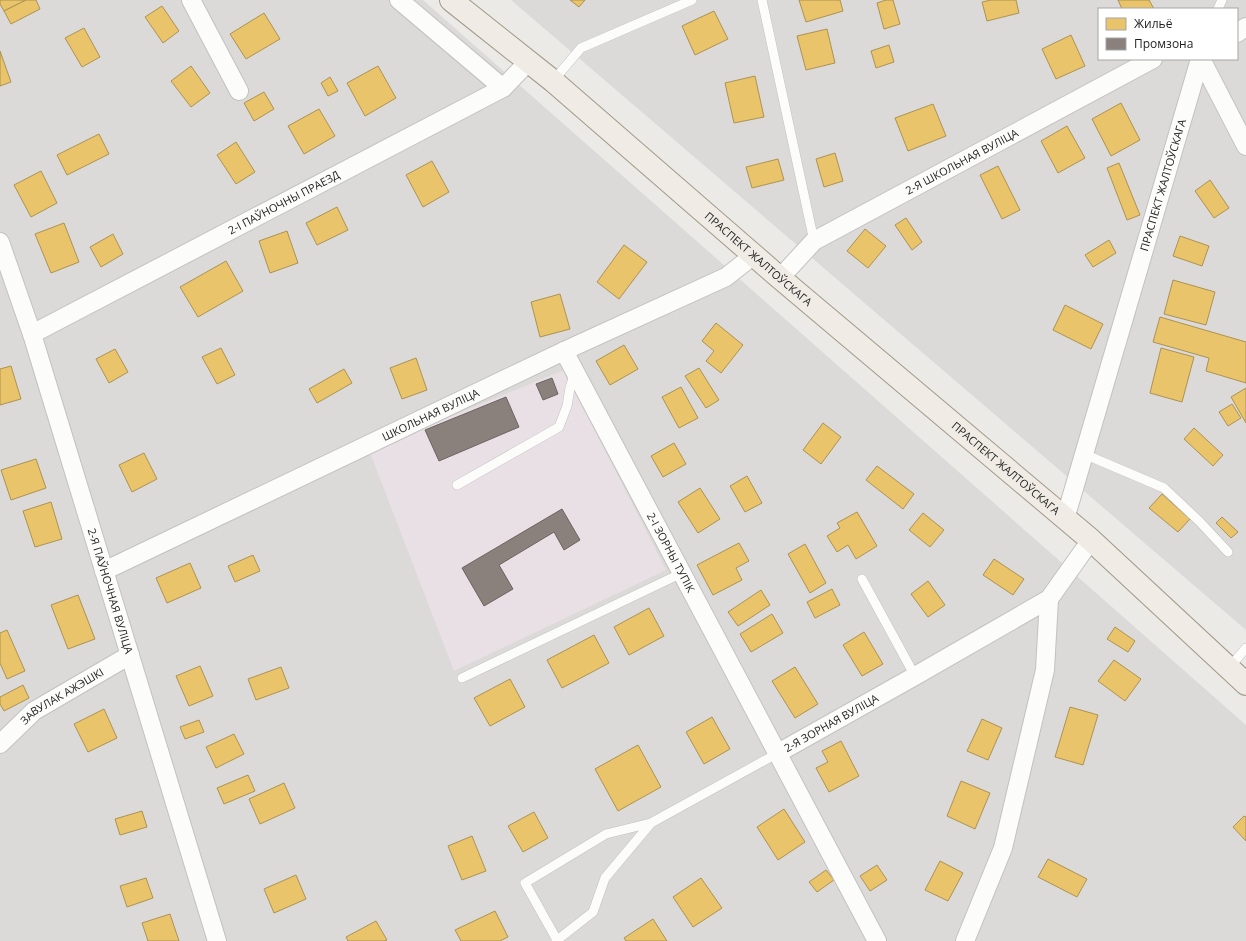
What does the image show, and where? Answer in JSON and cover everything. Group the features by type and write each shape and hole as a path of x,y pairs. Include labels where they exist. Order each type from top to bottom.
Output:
{"main road":[{"name":"ПРАСПЕКТ ЖАЛТОЎСКАГА","path":"451,0 553,81 780,278 1091,540 1246,684"}],"street":[{"path":"399,0 503,88"},
{"path":"192,1 239,91"},
{"name":"2-Я ШКОЛЬНАЯ ВУЛІЦА","path":"780,278 814,241 1152,60"},
{"name":"ПРАСПЕКТ ЖАЛТОЎСКАГА","path":"1066,519 1200,60"},
{"path":"1201,60 1246,146"},
{"name":"2-І ПАЎНОЧНЫ ПРАЕЗД","path":"32,334 503,88 528,62"},
{"name":"2-Я ПАЎНОЧНАЯ ВУЛІЦА","path":"0,242 32,334 217,941"},
{"name":"ШКОЛЬНАЯ ВУЛІЦА","path":"104,571 564,351 726,277 754,255"},
{"name":"2-І ЗОРНЫ ТУПІК","path":"564,351 778,754"},
{"name":"2-Я ЗОРНАЯ ВУЛІЦА","path":"877,941 778,754 1049,599 1091,540"},
{"path":"965,941 1003,848 1045,670 1049,599"},
{"name":"ЗАВУЛАК АЖЭШКІ","path":"0,744 34,710 130,655"}],"lane":[{"path":"553,81 581,48 692,0"},
{"path":"762,0 814,241"},
{"path":"457,485 559,428 567,406 570,388 575,372"},
{"path":"1084,454 1164,488 1199,521 1228,552"},
{"path":"462,678 682,573"},
{"path":"862,579 916,676"},
{"path":"1229,668 1246,648"},
{"path":"651,823 605,878 593,912 557,940 525,883 606,834 651,823 778,754"}],"shaded area":[{"path":"0,0 423,0 1246,725 1246,941 0,941"},
{"path":"511,0 1246,0 1246,630"},
{"path":"564,370 666,570 454,671 369,450"}],"building: Жильё":[{"path":"0,0 26,0 4,11 0,4"},
{"path":"26,0 36,0 40,9 11,24 4,11"},
{"path":"570,0 585,0 579,7"},
{"path":"799,0 840,0 843,11 806,22"},
{"path":"886,0 893,0 900,24 884,29 877,3"},
{"path":"991,0 1016,0 1019,13 987,21 982,2"},
{"path":"1118,0 1149,0 1153,8 1122,8"},
{"path":"162,6 179,31 163,43 145,17"},
{"path":"714,11 728,39 695,55 682,26"},
{"path":"264,13 280,39 246,59 230,34"},
{"path":"84,28 100,57 82,67 65,38"},
{"path":"827,29 835,63 806,70 797,36"},
{"path":"1071,35 1085,66 1056,79 1042,49"},
{"path":"889,45 894,62 876,68 871,51"},
{"path":"0,51 11,82 0,86"},
{"path":"191,66 210,93 191,107 171,81"},
{"path":"378,66 396,98 365,116 347,83"},
{"path":"755,76 764,117 734,123 725,83"},
{"path":"330,77 338,91 328,96 321,83"},
{"path":"264,92 274,109 254,121 244,103"},
{"path":"1121,103 1140,140 1111,156 1092,119"},
{"path":"933,104 946,136 908,151 895,118"},
{"path":"319,109 335,136 304,154 288,126"},
{"path":"1067,126 1085,158 1058,173 1041,141"},
{"path":"99,134 109,154 67,175 57,155"},
{"path":"236,142 255,172 236,184 217,155"},
{"path":"835,153 843,181 824,187 816,159"},
{"path":"778,159 784,180 752,188 746,167"},
{"path":"432,161 449,192 423,207 406,175"},
{"path":"1119,163 1140,215 1127,220 1107,168"},
{"path":"998,166 1020,210 1002,219 980,175"},
{"path":"41,171 57,203 31,217 14,185"},
{"path":"1210,180 1229,208 1214,218 1195,191"},
{"path":"337,207 348,230 317,245 306,223"},
{"path":"906,218 922,242 912,250 895,225"},
{"path":"64,223 79,262 51,273 35,234"},
{"path":"865,229 886,246 868,268 847,251"},
{"path":"287,231 298,263 270,273 259,241"},
{"path":"113,234 123,254 101,267 90,247"},
{"path":"1180,236 1209,246 1202,266 1173,256"},
{"path":"1109,240 1116,253 1093,267 1085,255"},
{"path":"624,245 647,262 619,299 597,282"},
{"path":"226,261 243,291 198,317 180,287"},
{"path":"1173,280 1215,292 1206,325 1164,314"},
{"path":"560,294 570,329 540,337 531,302"},
{"path":"1065,305 1103,324 1091,349 1053,330"},
{"path":"1160,317 1246,342 1246,383 1206,371 1209,358 1153,342"},
{"path":"716,323 743,345 721,373 706,361 714,351 702,341"},
{"path":"624,345 638,369 610,385 596,361"},
{"path":"221,348 235,375 217,384 202,357"},
{"path":"1161,348 1194,357 1182,402 1150,393"},
{"path":"115,349 128,372 109,383 96,359"},
{"path":"416,358 427,390 402,399 390,368"},
{"path":"11,366 21,399 0,405 0,369"},
{"path":"699,368 719,400 706,408 685,376"},
{"path":"344,369 352,383 317,403 309,389"},
{"path":"681,387 698,418 679,428 662,397"},
{"path":"1246,388 1246,423 1231,397"},
{"path":"1232,404 1241,418 1228,426 1219,412"},
{"path":"823,423 841,437 821,464 803,450"},
{"path":"1194,428 1223,455 1213,466 1184,439"},
{"path":"674,443 686,464 663,477 651,456"},
{"path":"144,453 157,479 132,492 119,465"},
{"path":"36,459 46,488 11,500 1,470"},
{"path":"877,466 914,494 903,509 866,480"},
{"path":"747,476 762,503 745,512 730,486"},
{"path":"700,488 720,519 698,533 678,502"},
{"path":"1162,494 1190,519 1178,532 1149,508"},
{"path":"51,502 62,539 35,547 23,511"},
{"path":"857,512 877,546 856,559 848,545 837,552 827,536 840,528 837,523"},
{"path":"923,513 944,530 930,547 909,530"},
{"path":"1222,517 1238,532 1231,538 1216,523"},
{"path":"739,543 749,561 736,568 742,580 713,595 697,565"},
{"path":"805,544 826,583 810,593 788,554"},
{"path":"253,555 260,571 235,582 228,566"},
{"path":"994,559 1024,579 1013,595 983,575"},
{"path":"190,563 201,588 167,603 156,578"},
{"path":"928,581 945,605 928,617 911,594"},
{"path":"832,589 840,605 815,618 807,602"},
{"path":"761,590 770,605 738,626 728,612"},
{"path":"78,595 95,639 68,649 51,605"},
{"path":"649,608 664,636 629,655 614,627"},
{"path":"772,614 783,633 751,652 740,634"},
{"path":"1115,627 1135,641 1128,652 1107,639"},
{"path":"7,630 25,671 7,679 0,663 0,633"},
{"path":"864,632 883,664 862,676 843,645"},
{"path":"594,635 609,663 562,688 547,660"},
{"path":"1114,660 1141,679 1125,701 1098,681"},
{"path":"200,666 213,696 189,706 176,676"},
{"path":"281,667 289,688 256,700 248,679"},
{"path":"795,667 818,704 795,718 772,681"},
{"path":"510,679 525,707 490,726 474,698"},
{"path":"23,685 29,698 4,711 0,704 0,697"},
{"path":"1070,707 1098,715 1083,765 1055,757"},
{"path":"104,709 117,738 88,752 74,724"},
{"path":"712,717 730,749 704,764 686,732"},
{"path":"982,719 1002,728 988,760 967,751"},
{"path":"199,720 204,732 185,739 180,727"},
{"path":"234,734 244,754 216,768 206,747"},
{"path":"841,741 859,776 829,792 816,768 828,762 822,751"},
{"path":"638,745 661,787 618,811 595,769"},
{"path":"248,775 255,791 224,804 217,788"},
{"path":"961,781 990,793 975,829 947,816"},
{"path":"284,783 295,808 260,824 249,799"},
{"path":"784,809 805,842 778,860 757,827"},
{"path":"142,811 147,827 120,835 115,819"},
{"path":"534,812 548,838 523,852 508,826"},
{"path":"1244,816 1246,817 1246,841 1233,827"},
{"path":"472,836 486,871 462,880 448,846"},
{"path":"1048,859 1087,879 1077,897 1038,877"},
{"path":"940,861 963,873 948,901 925,890"},
{"path":"877,865 887,880 870,891 860,876"},
{"path":"826,870 834,880 817,892 809,882"},
{"path":"296,875 306,899 274,913 264,889"},
{"path":"146,878 153,898 127,907 120,886"},
{"path":"701,878 722,908 693,927 673,897"},
{"path":"495,911 508,937 500,941 461,941 455,930"},
{"path":"170,914 179,941 148,941 142,923"},
{"path":"653,919 667,941 626,941 624,938"},
{"path":"376,921 387,940 348,941 346,937"}],"building: Промзона":[{"path":"552,378 558,394 543,400 536,384"},
{"path":"506,397 519,427 439,461 425,430"},
{"path":"562,509 580,540 564,550 554,532 499,565 513,589 484,606 462,568"}]}
